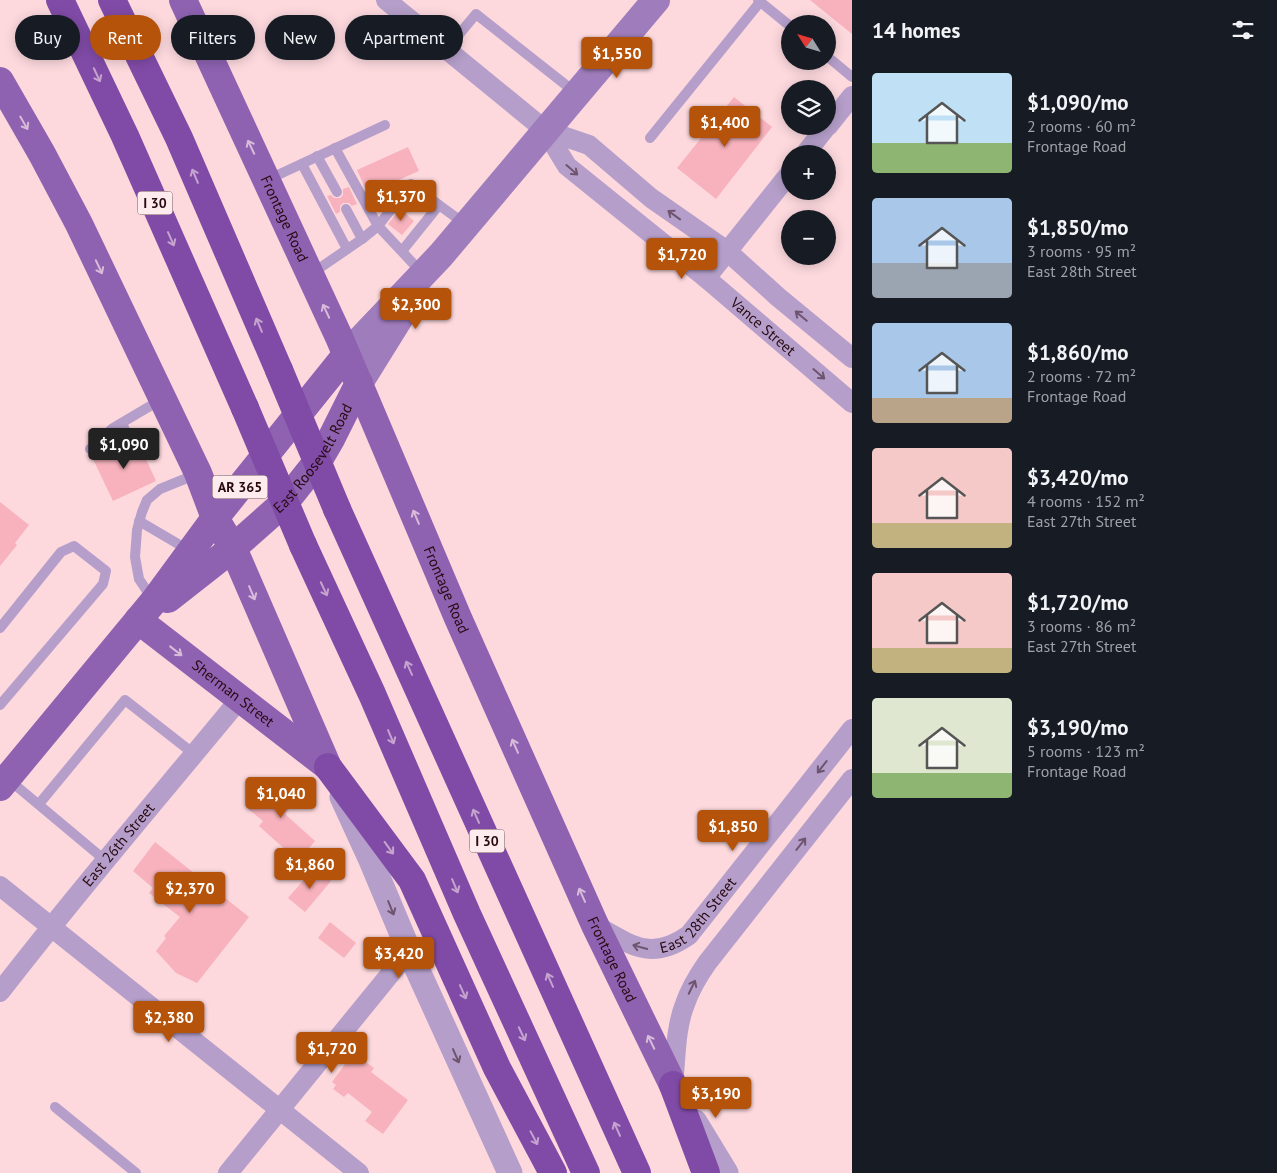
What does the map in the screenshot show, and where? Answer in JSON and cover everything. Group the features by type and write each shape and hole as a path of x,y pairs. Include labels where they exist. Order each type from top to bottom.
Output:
{"highway":[{"name":"I 30","path":"60,0 125,136 303,545 372,694 467,914 586,1173"},
{"name":"I 30","path":"112,0 179,138 337,509 637,1173"},
{"path":"328,767 412,880 497,1068 553,1173"},
{"path":"673,1085 706,1173"}],"main road":[{"name":"Frontage Road","path":"183,0 359,384 458,618 595,925 673,1085"},
{"name":"East Roosevelt Road","path":"4,783 150,609 215,518 346,355 432,265 654,1"},
{"path":"0,81 79,224 198,473 215,518 233,548 328,767"},
{"name":"East Roosevelt Road","path":"150,609 233,548 276,511 312,470 331,440 359,384 387,336 432,265"},
{"name":"Sherman Street","path":"150,609 239,700 328,767"}],"street":[{"name":"Vance Street","path":"386,0 404,15"},
{"name":"Vance Street","path":"458,60 545,130 567,166 706,278 852,403"},
{"path":"836,115 852,96"},
{"name":"Vance Street","path":"545,130 589,145 651,198 727,251 778,297 852,358"},
{"path":"812,145 820,135"},
{"path":"706,278 781,184"},
{"name":"East 26th Street","path":"0,992 51,926 239,700"},
{"name":"East 28th Street","path":"595,925 641,948 656,950 677,943 689,935 852,729"},
{"path":"328,767 370,858 408,951 510,1173"},
{"path":"673,1085 678,1028 684,1005 694,983 707,963 852,779"},
{"path":"0,886 360,1173"},
{"path":"228,1173 408,951"},
{"name":"Frontage Road","path":"673,1085 726,1173"}],"lane":[{"path":"650,138 759,1 781,19"},
{"path":"463,30 476,14 577,93"},
{"path":"836,64 852,77"},
{"path":"266,180 385,125"},
{"path":"335,148 378,226 402,251 432,265"},
{"path":"317,156 336,192"},
{"path":"302,164 347,249"},
{"path":"310,275 378,226 411,184 466,225"},
{"path":"402,251 439,205"},
{"path":"346,209 362,239"},
{"path":"90,449 113,428 162,399"},
{"path":"122,422 129,440"},
{"path":"150,609 139,579 135,557 140,521 147,500 155,487 198,473"},
{"path":"140,521 190,551"},
{"path":"0,628 61,552 74,546 106,571 103,584 0,705"},
{"path":"39,804 125,700 194,754"},
{"path":"4,783 39,804 106,861"},
{"path":"55,1106 136,1173"}],"building":[{"path":"810,0 852,0 852,34 836,21 836,15 829,15"},
{"path":"734,97 772,127 716,199 677,168"},
{"path":"408,147 419,171 378,189 381,191 369,196 357,170"},
{"path":"349,187 357,204 352,206 349,203 343,203 340,206 340,212 336,214 327,196 331,195 334,198 340,198 343,195 343,189"},
{"path":"400,209 414,221 402,235 388,224"},
{"path":"136,437 156,481 113,501 92,457 123,443 128,447 132,446 135,444"},
{"path":"0,502 29,525 15,543 17,545 0,566"},
{"path":"272,779 297,798 285,814 315,841 298,861 259,826 263,821 247,808"},
{"path":"155,842 249,917 197,983 176,973 156,951 166,938 164,936 180,917 149,893 153,888 133,871"},
{"path":"315,867 331,881 305,912 288,898"},
{"path":"330,922 356,943 344,958 318,938"},
{"path":"353,1053 374,1068 371,1072 408,1100 383,1134 365,1121 372,1112 348,1093 344,1097 333,1089 336,1085 332,1082"}]}
